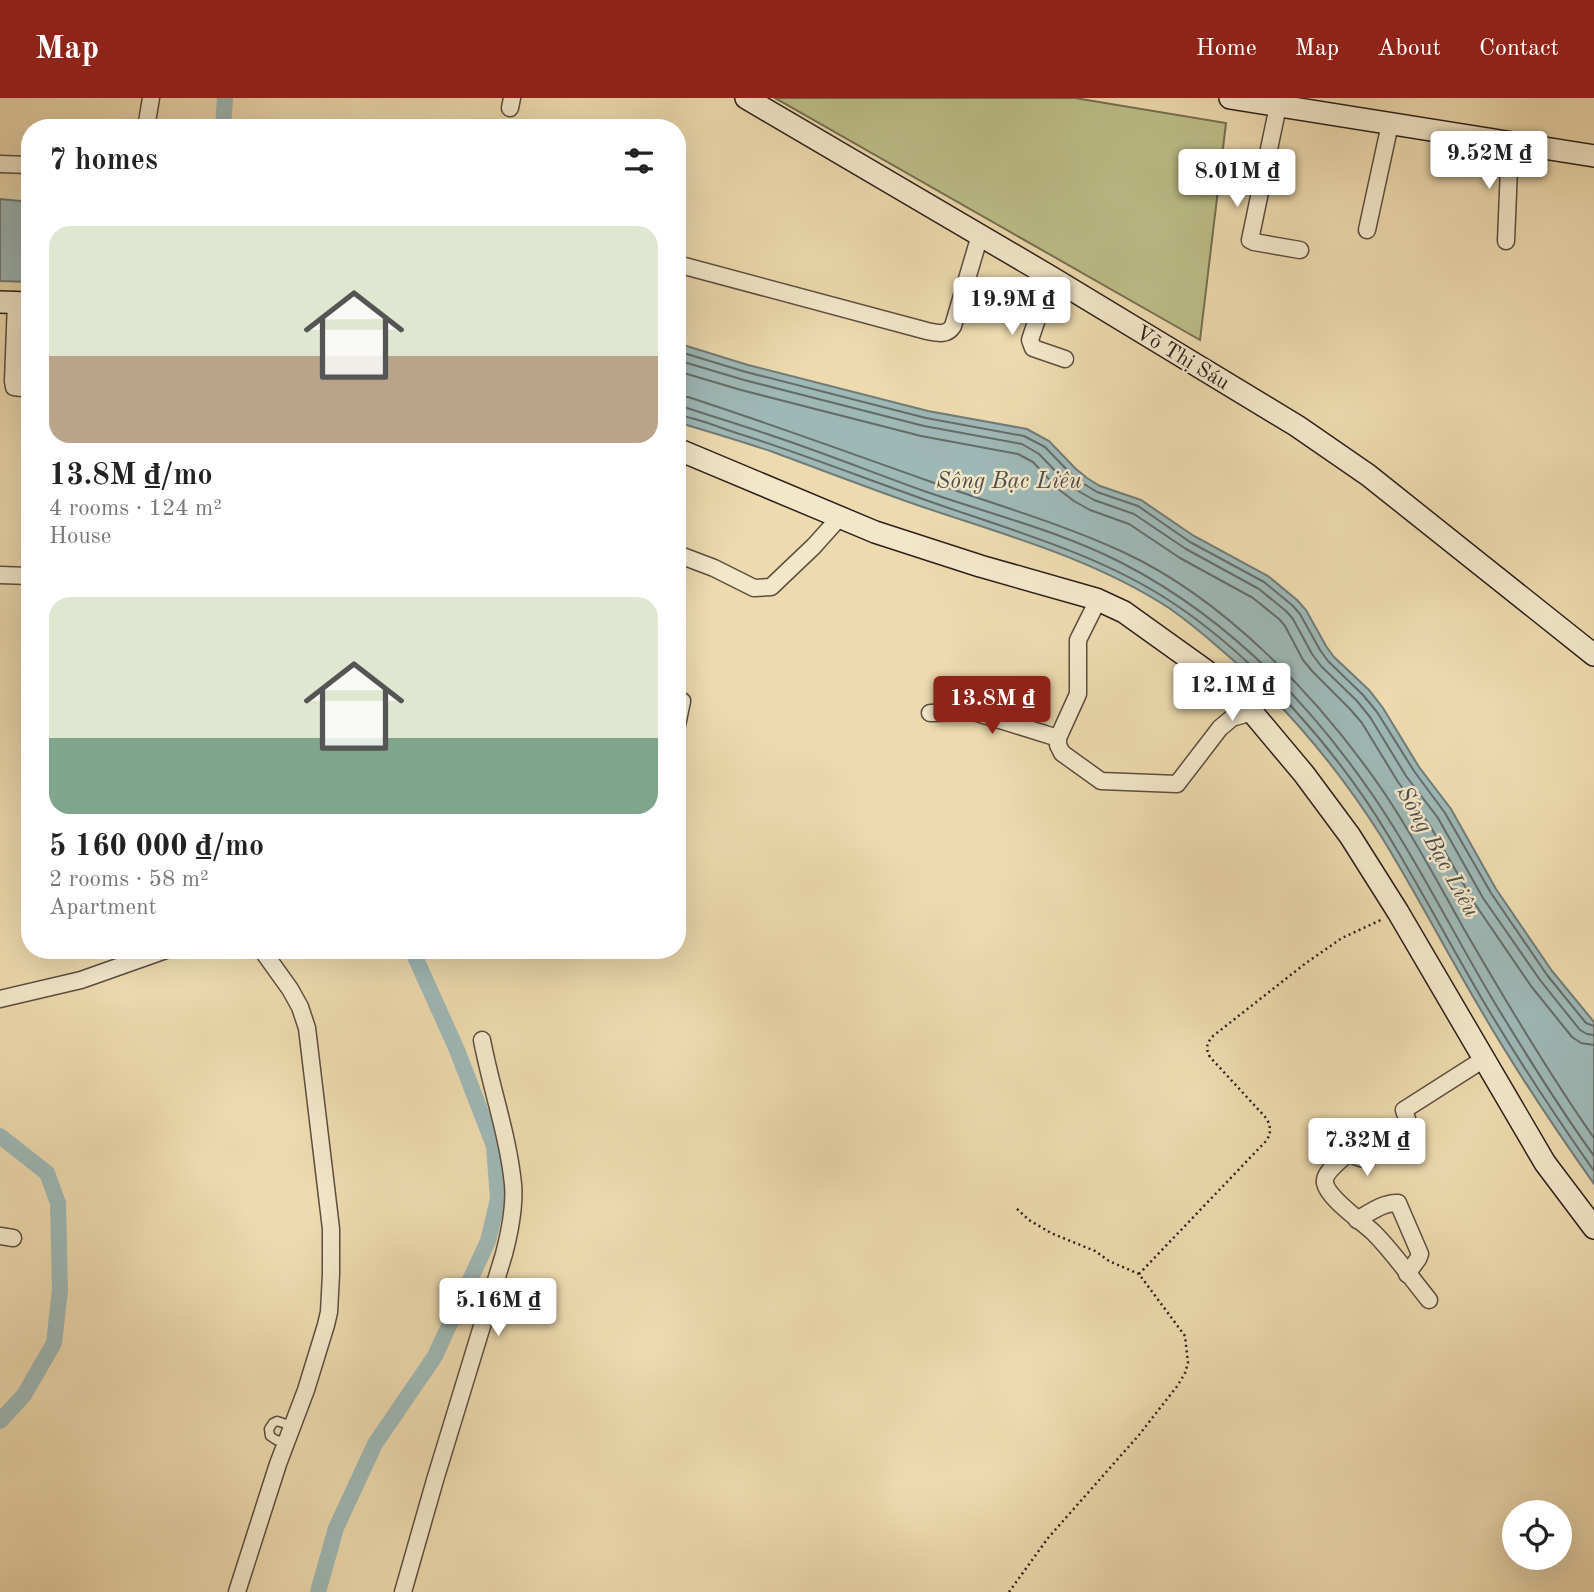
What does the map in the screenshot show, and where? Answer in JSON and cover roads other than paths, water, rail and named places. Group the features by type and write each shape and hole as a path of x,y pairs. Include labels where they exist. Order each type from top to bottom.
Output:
{"main road":[{"name":"Võ Thị Sáu","path":"746,98 1051,277 1297,426 1358,468 1594,655"},
{"path":"1230,98 1278,106 1307,104 1390,124 1594,156"},
{"path":"686,453 875,532 1098,600 1124,612 1205,670 1252,712 1304,774 1350,836 1398,912 1545,1163 1594,1228"}],"street":[{"path":"148,119 151,98"},
{"path":"1278,106 1250,240 1300,250"},
{"path":"1367,230 1390,124"},
{"path":"1506,241 1510,143"},
{"path":"0,164 21,165"},
{"path":"686,266 927,331 944,333 950,331 953,326 980,235"},
{"path":"1051,277 1030,340 1033,348 1065,359"},
{"path":"15,302 13,381 14,387 21,388"},
{"path":"686,557 754,588 771,587 840,517"},
{"path":"0,575 21,576"},
{"path":"1098,600 1078,640 1078,694 1058,738 1062,753 1101,781 1173,785 1180,782 1220,728 1231,719 1252,712"},
{"path":"930,713 974,712 1058,738"},
{"path":"0,999 80,980 140,959"},
{"path":"237,1592 326,1325 331,1274 331,1229 307,1028 290,989 268,959"},
{"path":"402,1592 510,1229 513,1185 482,1040"},
{"path":"1429,1300 1373,1232 1328,1191 1324,1183 1325,1176 1347,1154 1361,1160 1368,1159 1409,1125 1404,1110 1483,1059"},
{"path":"1357,1220 1385,1205 1398,1203 1420,1254 1407,1274"}],"water":[{"path":"0,199 21,201 21,282 0,281"},
{"name":"Sông Bạc Liêu","path":"686,346 748,365 928,411 1027,429 1049,441 1087,478 1100,486 1141,500 1194,536 1268,576 1297,600 1306,610 1334,657 1369,690 1383,708 1419,767 1451,809 1496,889 1552,971 1594,1022 1594,1184 1505,1051 1394,857 1364,810 1307,735 1242,668 1169,608 1110,575 1048,549 902,500 773,452 686,425"}],"waterway":[{"path":"224,119 225,98"},
{"path":"318,1592 336,1528 375,1444 435,1356 488,1241 498,1199 494,1146 457,1050 416,959"},
{"path":"0,1136 47,1173 58,1203 60,1290 54,1343 24,1395 0,1421"}]}
